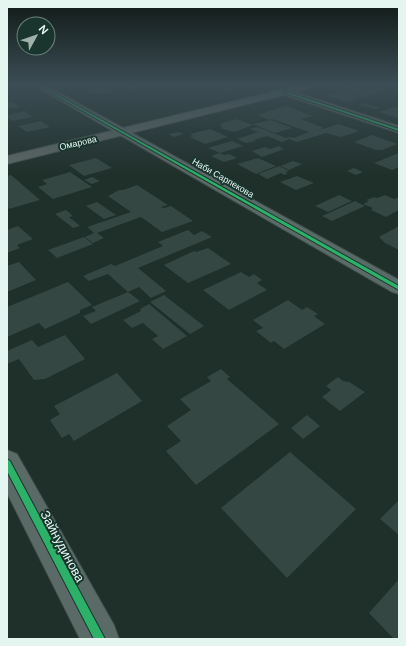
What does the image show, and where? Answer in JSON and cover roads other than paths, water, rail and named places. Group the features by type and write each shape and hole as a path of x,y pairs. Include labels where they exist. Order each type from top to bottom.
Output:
{"street":[{"name":"Наби Сарпекова","path":"91,115 147,145 399,288"},
{"name":"Омарова","path":"7,160 193,115"},
{"path":"355,115 399,130"},
{"name":"Зайнудинова","path":"7,464 100,639"}]}
